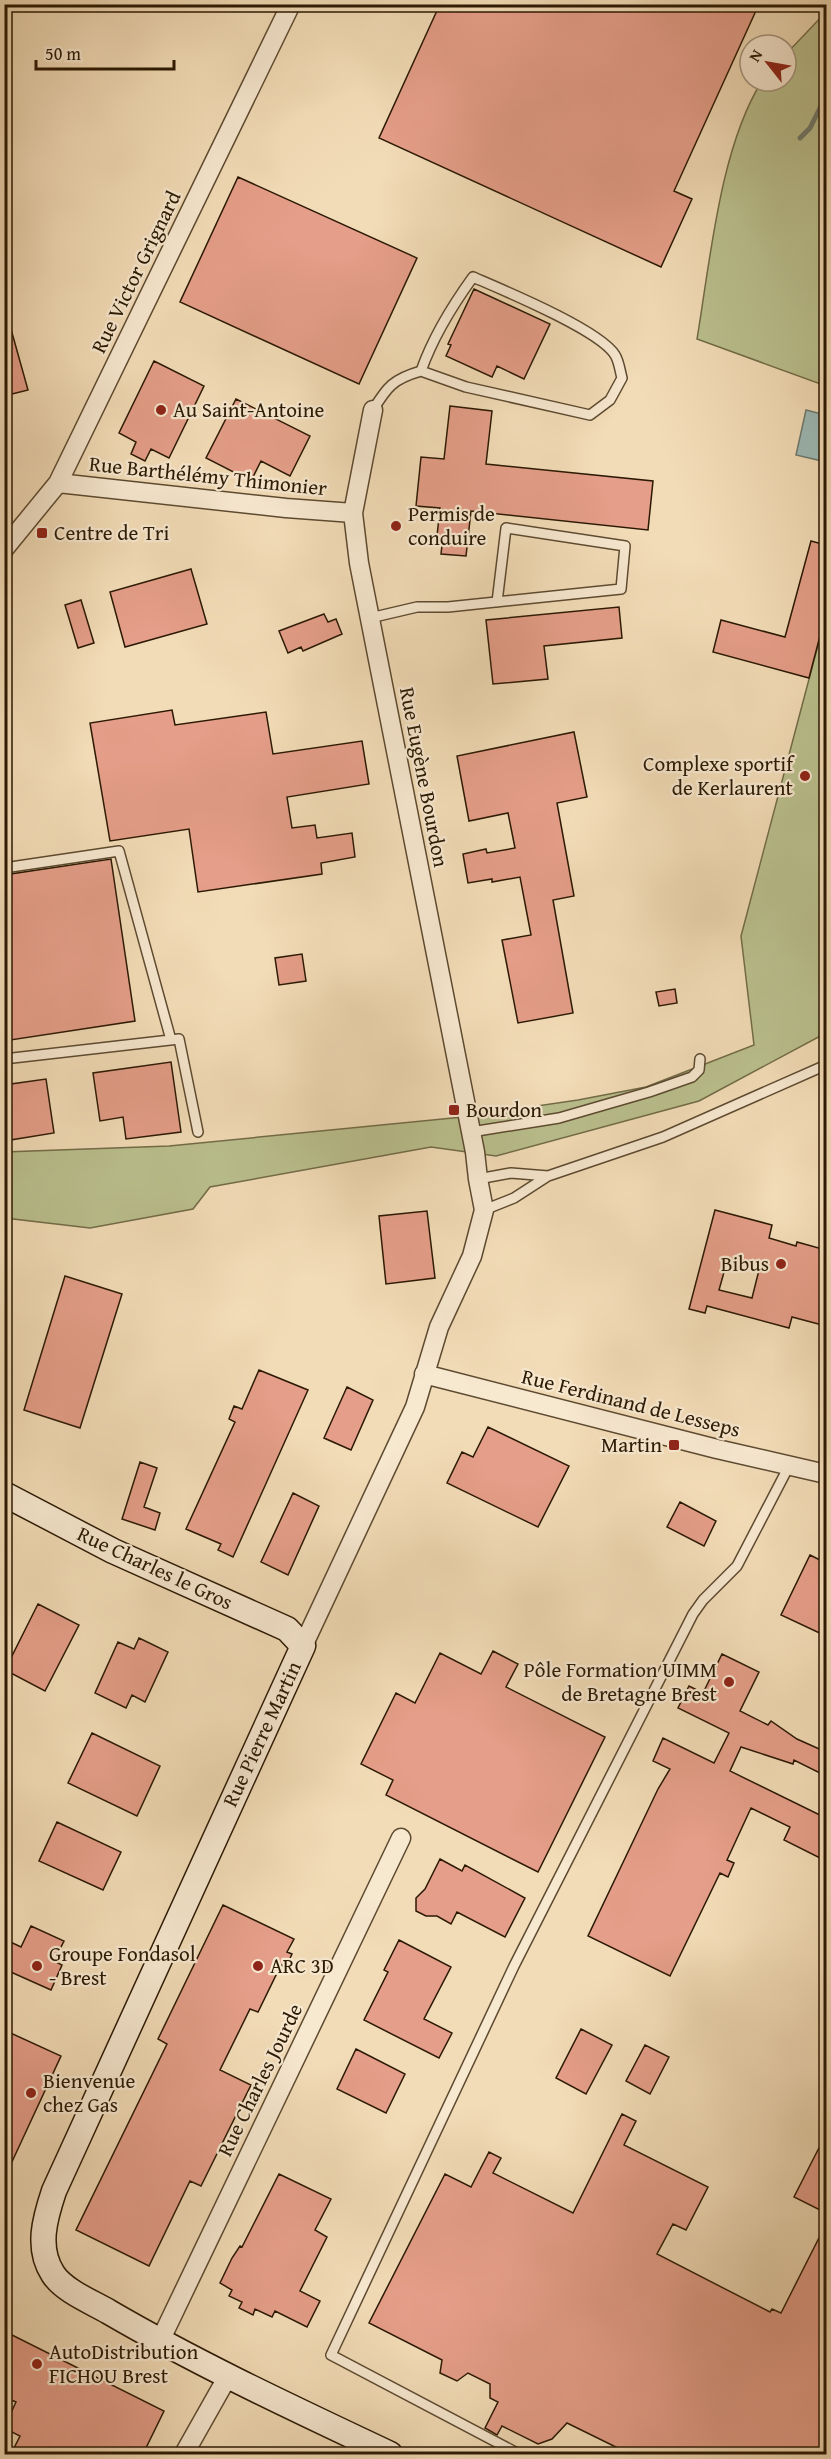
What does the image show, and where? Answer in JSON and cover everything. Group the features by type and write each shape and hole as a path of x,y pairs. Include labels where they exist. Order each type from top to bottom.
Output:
{"street":[{"name":"Rue Victor Grignard","path":"4,549 58,483 291,4"},
{"name":"Rue Eugène Bourdon","path":"373,410 353,513 359,563 476,1152"},
{"name":"Rue Barthélémy Thimonier","path":"58,483 286,508 353,513"},
{"name":"Rue Pierre Martin","path":"390,2454 160,2341 68,2288 54,2276 46,2261 43,2242 45,2219 54,2191 415,1407 440,1326 472,1256 484,1210 476,1152"},
{"name":"Rue Ferdinand de Lesseps","path":"424,1374 826,1474"},
{"name":"Rue Charles le Gros","path":"4,1494 112,1551 287,1629 303,1646"},
{"name":"Rue Charles Jourde","path":"160,2341 401,1838"},
{"path":"184,2454 228,2376"}],"lane":[{"path":"373,410 386,389 400,377 421,371 466,387 590,415 610,400 622,378 615,356 601,340 582,328 473,277 455,303 428,351 421,371"},
{"path":"370,618 417,607 448,607 497,602 621,589 626,546 507,528 497,602"},
{"path":"4,868 119,851 171,1040"},
{"path":"4,1059 179,1039 198,1132"},
{"path":"471,1132 559,1118 649,1092 692,1077 699,1070 700,1059"},
{"path":"484,1210 514,1198 548,1176 663,1137 826,1065"},
{"path":"478,1179 512,1173 548,1176"},
{"path":"519,2454 331,2355 514,1966 693,1614 703,1600 737,1566 789,1466"}],"green space":[{"path":"826,12 826,386 697,339 712,241 726,171 736,138 756,93 798,93 798,41"},
{"path":"826,615 826,1033 699,1101 496,1156 431,1147 210,1187 193,1209 90,1228 5,1218 4,1152 169,1146 463,1117 578,1100 646,1087 754,1045 741,936"}],"water":[{"path":"806,410 826,415 826,462 796,455"}],"building":[{"path":"440,4 759,4 746,33 738,33 738,50 674,191 692,199 661,267 379,138"},
{"path":"238,177 417,258 359,384 180,302"},
{"path":"474,289 550,324 524,379 497,366 492,377 446,356 451,345 448,344"},
{"path":"9,322 28,390 4,396 4,323"},
{"name":"Au Saint-Antoine","path":"154,361 204,386 169,458 151,449 145,461 131,454 136,442 119,433"},
{"path":"236,399 310,436 290,476 261,461 251,481 206,458"},
{"path":"450,406 492,411 486,464 653,481 648,530 471,511 466,556 441,554 443,536 437,536 440,508 416,506 421,457 444,459"},
{"path":"811,541 826,545 826,613 809,678 713,652 721,620 785,637"},
{"path":"191,569 207,624 125,647 110,592"},
{"path":"81,600 94,643 78,648 65,605"},
{"path":"619,607 622,638 544,646 548,679 493,684 486,620"},
{"path":"324,614 328,622 336,619 342,634 303,651 301,647 288,653 279,631"},
{"path":"172,710 175,725 266,712 273,754 362,741 369,784 287,797 292,828 315,825 317,838 352,833 355,857 321,863 322,874 198,892 189,829 110,841 90,723"},
{"path":"574,732 587,797 557,803 574,896 553,900 573,1013 518,1023 502,940 531,935 520,877 468,883 463,854 486,849 487,853 515,848 508,813 469,821 457,756"},
{"path":"111,859 135,1021 4,1041 4,875"},
{"path":"302,954 306,981 279,985 275,958"},
{"path":"675,989 677,1003 659,1006 656,992"},
{"path":"171,1062 181,1132 126,1139 123,1117 100,1121 93,1073"},
{"path":"46,1079 54,1133 4,1141 4,1085"},
{"path":"715,1210 772,1225 769,1238 796,1246 797,1242 826,1250 826,1326 792,1317 789,1328 707,1306 705,1313 689,1309","holes":["728,1258 760,1266 752,1298 719,1290"]},
{"path":"427,1211 435,1278 386,1284 379,1216"},
{"path":"65,1276 122,1294 80,1428 24,1410"},
{"path":"259,1370 308,1390 233,1557 218,1550 221,1544 186,1529 235,1422 229,1419 234,1406 242,1409"},
{"path":"347,1387 373,1400 351,1450 324,1438"},
{"path":"488,1427 569,1466 538,1527 447,1483 462,1452 473,1457"},
{"path":"140,1462 157,1468 144,1507 160,1513 155,1530 122,1519"},
{"path":"293,1493 319,1506 288,1575 261,1562"},
{"path":"680,1502 716,1521 704,1546 667,1527"},
{"path":"810,1555 826,1563 826,1636 781,1615"},
{"path":"38,1604 79,1625 45,1691 5,1670"},
{"path":"139,1638 168,1652 145,1702 132,1695 126,1708 95,1693 118,1642 134,1649"},
{"path":"493,1651 518,1664 506,1687 605,1737 538,1872 386,1795 393,1780 361,1764 396,1693 415,1703 440,1653 481,1674"},
{"path":"722,1654 759,1672 740,1711 768,1725 771,1721 797,1739 826,1752 826,1776 794,1760 793,1764 741,1747 730,1771 826,1818 826,1861 784,1840 790,1827 751,1808 727,1860 734,1863 728,1877 720,1873 670,1976 588,1936 658,1789 670,1769 653,1761 663,1738 714,1763 729,1733 678,1708 689,1686 703,1693"},
{"path":"92,1733 160,1766 137,1816 68,1783"},
{"path":"57,1822 121,1852 103,1890 39,1861"},
{"path":"440,1859 462,1871 465,1865 525,1898 505,1937 457,1912 451,1924 437,1916 426,1916 416,1911 416,1898 425,1889"},
{"path":"223,1905 294,1939 287,1952 292,1954 286,1967 281,1965 258,2012 250,2009 220,2070 251,2085 201,2186 190,2181 149,2266 76,2230 167,2044 158,2039"},
{"path":"31,1926 64,1941 54,1961 62,1965 51,1990 4,1969 4,1939 21,1947"},
{"path":"399,1940 451,1967 424,2019 452,2033 439,2058 364,2020 388,1972 384,1970"},
{"path":"581,2029 612,2045 586,2094 556,2078"},
{"path":"4,2030 61,2056 4,2179"},
{"path":"645,2045 669,2057 650,2094 626,2081"},
{"path":"356,2049 405,2074 386,2113 337,2089"},
{"path":"622,2114 636,2121 624,2145 708,2187 686,2230 673,2224 657,2254 770,2312 772,2309 781,2313 826,2224 826,2454 630,2454 567,2423 552,2439 538,2444 502,2426 497,2435 485,2428 498,2402 490,2398 490,2384 468,2373 457,2381 440,2373 442,2360 369,2323 445,2174 471,2187 489,2152 501,2158 493,2173 573,2213"},
{"path":"826,2134 826,2213 794,2197"},
{"path":"279,2174 331,2199 315,2230 327,2237 300,2291 320,2301 307,2327 275,2311 272,2317 255,2309 253,2315 239,2308 242,2302 229,2296 232,2290 220,2283 232,2258 240,2246 242,2247"},
{"name":"AutoDistribution FICHOU Brest","path":"4,2331 164,2411 143,2454 11,2454 20,2436 4,2428 16,2402 4,2397"}],"waterway":[{"path":"800,138 810,128 826,96"}],"place":[{"name":"Au Saint-Antoine","path":"161,410"},
{"name":"Permis de conduire","path":"396,526"},
{"name":"Centre de Tri","path":"42,533"},
{"name":"Complexe sportif de Kerlaurent","path":"805,776"},
{"name":"Bourdon","path":"454,1110"},
{"name":"Bibus","path":"781,1264"},
{"name":"Martin","path":"674,1445"},
{"name":"Pôle Formation UIMM de Bretagne Brest","path":"729,1682"},
{"name":"Groupe Fondasol - Brest","path":"37,1966"},
{"name":"ARC 3D","path":"258,1966"},
{"name":"Bienvenue chez Gas","path":"31,2093"},
{"name":"AutoDistribution FICHOU Brest","path":"37,2364"}]}
